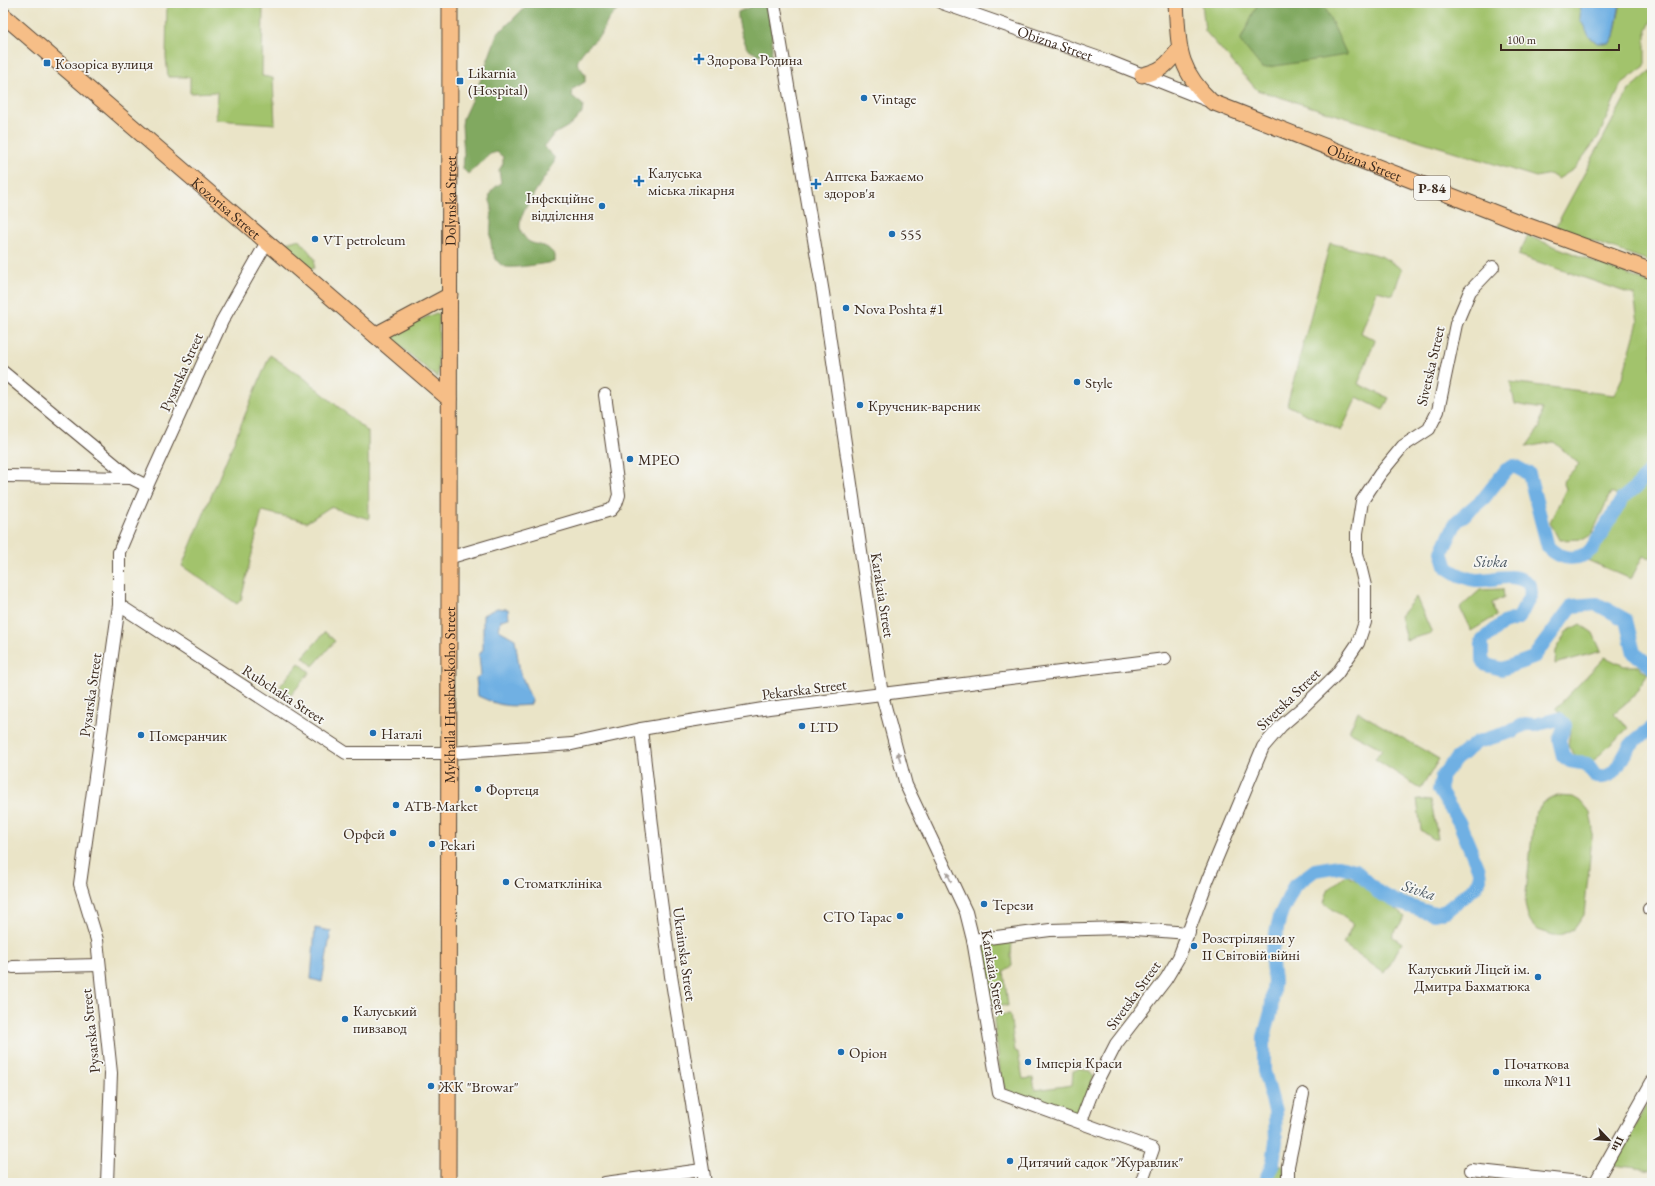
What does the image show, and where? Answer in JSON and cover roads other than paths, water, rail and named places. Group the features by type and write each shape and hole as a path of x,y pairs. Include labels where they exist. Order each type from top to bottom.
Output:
{"main road":[{"name":"Dolynska Street","path":"449,399 450,3"},
{"name":"Obizna Street","path":"1176,3 1179,49 1185,67 1199,90 1212,102 1532,227 1652,271"},
{"name":"Kozorisa Street","path":"3,16 449,399"},
{"path":"1142,75 1156,72 1166,66 1179,49"},
{"path":"375,335 450,295"},
{"name":"Mykhaila Hrushevskoho Street","path":"448,1183 449,399"}],"street":[{"name":"Karakaia Street","path":"774,3 823,292 882,696 906,785 966,912 973,940 999,1093 1080,1122"},
{"name":"Obizna Street","path":"942,3 1088,54 1212,102"},
{"name":"Pysarska Street","path":"107,1183 110,1073 97,940 80,884 119,605 119,552 147,486 222,321 267,242"},
{"name":"Sivetska Street","path":"1080,1122 1094,1087 1116,1044 1166,979 1179,957 1208,879 1263,747 1281,726 1303,708 1337,674 1358,643 1365,622 1365,586 1357,552 1357,533 1362,501 1380,474 1403,446 1429,429 1438,411 1456,324 1470,291 1493,267"},
{"path":"3,372 131,478 147,486"},
{"path":"448,558 611,510 616,504 620,495 605,395"},
{"path":"6,476 131,478"},
{"name":"Rubchaka Street","path":"119,605 346,753 449,753"},
{"name":"Pekarska Street","path":"449,753 572,744 641,729 769,708 882,696 1165,659"},
{"name":"Ukrainska Street","path":"641,729 670,968 705,1183"},
{"path":"973,940 1050,930 1122,928 1189,933"},
{"path":"13,967 99,965"},
{"path":"1595,1183 1652,1082"},
{"path":"1288,1183 1288,1166 1303,1094"},
{"path":"1080,1122 1153,1149 1141,1183"},
{"path":"605,1183 702,1170"},
{"path":"1471,1170 1589,1183"}],"water":[{"path":"1581,3 1620,3 1614,36 1610,43 1597,43 1589,36 1580,19"},
{"path":"497,608 508,609 509,618 501,620 499,630 515,639 520,672 532,701 530,705 503,705 478,696 476,678 481,675 479,655 483,649 483,615"},
{"path":"315,928 331,931 322,982 311,979"}],"waterway":[{"name":"Sivka","path":"1652,468 1636,487 1623,498 1592,549 1581,556 1575,558 1564,557 1558,555 1548,547 1529,474 1514,466 1506,470 1484,498 1456,522 1442,552 1447,568 1464,577 1476,580 1511,577 1518,578 1530,585 1531,594 1519,618 1503,623 1482,641 1482,658 1486,665 1502,669 1533,658 1572,606 1597,604 1626,620 1634,653 1652,667"},
{"name":"Sivka","path":"1264,1183 1273,1163 1276,1141 1275,1111 1264,1071 1264,1037 1271,1012 1274,981 1271,955 1280,916 1294,886 1315,870 1339,866 1355,870 1378,892 1399,903 1434,914 1446,911 1475,887 1480,879 1479,870 1459,822 1439,790 1442,776 1456,759 1477,742 1510,732 1525,724 1534,725 1559,719 1565,725 1559,740 1563,756 1570,761 1587,764 1596,777 1604,777 1614,772 1632,743 1652,728"}],"place":[{"name":"Здорова Родина","path":"699,59"},
{"name":"Козоріса вулиця","path":"47,63"},
{"name":"Likarnia (Hospital)","path":"460,81"},
{"name":"Vintage","path":"864,98"},
{"name":"Калуська міська лікарня","path":"639,181"},
{"name":"Аптека Бажаємо здоров'я","path":"816,184"},
{"name":"Інфекційне відділення","path":"602,206"},
{"name":"555","path":"892,234"},
{"name":"VT petroleum","path":"315,239"},
{"name":"Nova Poshta #1","path":"846,308"},
{"name":"Style","path":"1077,382"},
{"name":"Крученик-вареник","path":"860,405"},
{"name":"МРЕО","path":"630,459"},
{"name":"LTD","path":"802,726"},
{"name":"Наталі","path":"373,733"},
{"name":"Померанчик","path":"141,735"},
{"name":"Фортеця","path":"478,789"},
{"name":"ATB-Market","path":"396,805"},
{"name":"Орфей","path":"393,833"},
{"name":"Pekari","path":"432,844"},
{"name":"Стоматклініка","path":"506,882"},
{"name":"Терези","path":"984,904"},
{"name":"СТО Тарас","path":"900,916"},
{"name":"Розстріляним у II Світовій війні","path":"1194,946"},
{"name":"Калуський Ліцей ім. Дмитра Бахматюка","path":"1538,977"},
{"name":"Калуський пивзавод","path":"345,1019"},
{"name":"Оріон","path":"841,1052"},
{"name":"Імперія Краси","path":"1028,1062"},
{"name":"Початкова школа №11","path":"1496,1072"},
{"name":"ЖК \"Browar\"","path":"431,1086"},
{"name":"Дитячий садок \"Журавлик\"","path":"1010,1161"}]}
